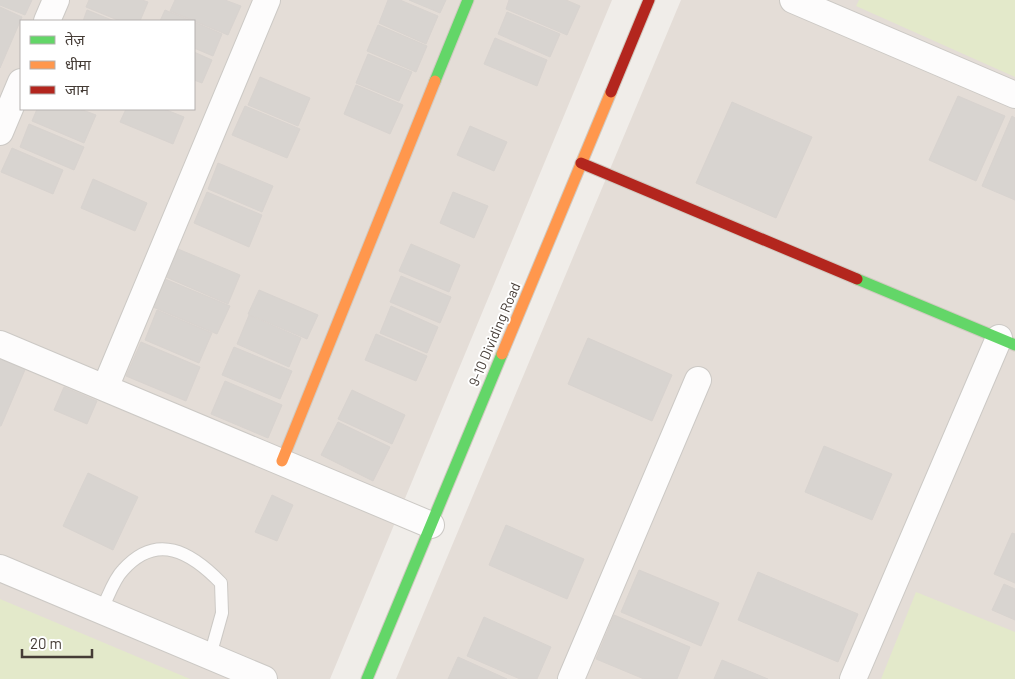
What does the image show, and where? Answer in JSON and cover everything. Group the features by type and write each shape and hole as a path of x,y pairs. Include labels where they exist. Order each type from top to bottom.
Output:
{"street":[{"path":"47,20 56,0"},
{"path":"105,388 267,0"},
{"path":"282,461 468,0"},
{"name":"9-10 Dividing Road","path":"366,679 649,0"},
{"path":"793,0 838,9 1015,95"},
{"path":"0,132 20,84"},
{"path":"581,163 1007,342 853,679"},
{"path":"0,344 282,461 430,525"},
{"path":"571,679 698,380"},
{"path":"0,568 264,679"}],"lane":[{"path":"102,611 122,571 145,551 163,547 202,564 221,583 222,613 210,656"}],"shaded area":[{"path":"0,0 612,0 330,679 0,679"},
{"path":"681,0 1015,0 1015,679 396,679"}],"green space":[{"path":"859,0 1015,0 1015,77 856,6"},
{"path":"916,592 1015,632 1015,679 881,679"},
{"path":"0,599 190,679 0,679"}],"building":[{"path":"0,0 32,0 25,15 0,5"},
{"path":"89,0 142,0 148,2 140,20 118,20 86,7"},
{"path":"175,0 225,0 241,6 228,35 170,11"},
{"path":"388,0 400,0 438,16 426,44 379,23"},
{"path":"409,0 446,0 440,13"},
{"path":"509,0 566,0 580,6 567,35 506,9"},
{"path":"0,7 22,17 0,68"},
{"path":"87,10 112,20 83,20"},
{"path":"165,10 190,20 160,20"},
{"path":"507,12 560,34 550,57 498,34"},
{"path":"195,22 222,34 213,56 195,48"},
{"path":"378,25 427,46 416,72 367,51"},
{"path":"495,38 547,60 537,86 484,64"},
{"path":"195,52 212,60 202,83 195,80"},
{"path":"368,54 412,72 399,101 356,83"},
{"path":"260,77 310,98 298,126 248,105"},
{"path":"356,85 403,105 390,134 344,114"},
{"path":"958,96 1005,116 976,181 929,160"},
{"path":"732,102 812,137 776,218 696,183"},
{"path":"245,106 300,129 287,158 232,135"},
{"path":"37,110 83,110 96,115 84,143 32,121"},
{"path":"126,110 166,110 184,117 173,144 120,122"},
{"path":"1012,116 1015,118 1015,200 982,186"},
{"path":"29,124 84,147 74,170 20,147"},
{"path":"470,126 507,142 494,171 457,155"},
{"path":"12,148 63,170 53,194 1,172"},
{"path":"218,163 273,186 262,212 208,189"},
{"path":"93,179 147,203 135,231 81,208"},
{"path":"207,192 262,215 249,247 194,223"},
{"path":"453,192 488,206 474,238 440,223"},
{"path":"411,244 460,265 449,292 399,271"},
{"path":"178,249 240,275 228,304 166,277"},
{"path":"401,276 451,297 440,323 390,302"},
{"path":"165,279 230,306 217,334 153,307"},
{"path":"259,290 318,315 307,339 248,314"},
{"path":"391,306 438,327 427,353 380,333"},
{"path":"157,310 212,333 199,363 145,340"},
{"path":"249,315 301,338 289,367 237,344"},
{"path":"376,334 427,356 416,381 365,360"},
{"path":"588,338 672,375 652,421 568,384"},
{"path":"141,342 200,367 186,401 126,376"},
{"path":"234,347 292,371 280,399 222,375"},
{"path":"0,354 27,365 1,426 0,426"},
{"path":"225,381 282,405 268,438 211,414"},
{"path":"64,387 97,401 87,424 54,410"},
{"path":"352,390 405,415 392,444 338,419"},
{"path":"338,422 390,447 373,481 321,455"},
{"path":"824,446 892,474 872,520 805,492"},
{"path":"88,473 138,497 113,550 63,526"},
{"path":"272,495 293,505 277,541 255,532"},
{"path":"506,525 584,559 567,599 489,565"},
{"path":"1012,533 1015,534 1015,583 994,574"},
{"path":"639,570 719,603 701,646 621,612"},
{"path":"758,572 858,614 838,662 738,620"},
{"path":"1004,584 1015,589 1015,620 992,610"},
{"path":"614,615 690,647 677,679 644,679 596,659"},
{"path":"484,617 551,647 537,679 520,679 467,656"},
{"path":"458,657 507,679 448,679"},
{"path":"722,660 768,679 714,679"}],"traffic: fast":[{"path":"435,81 468,0"},
{"path":"857,279 1015,345"},
{"path":"367,679 502,354"}],"traffic: slow":[{"path":"282,461 435,81"},
{"path":"502,354 611,92"}],"traffic: jam":[{"path":"611,92 649,0"},
{"path":"581,163 857,279"}]}
